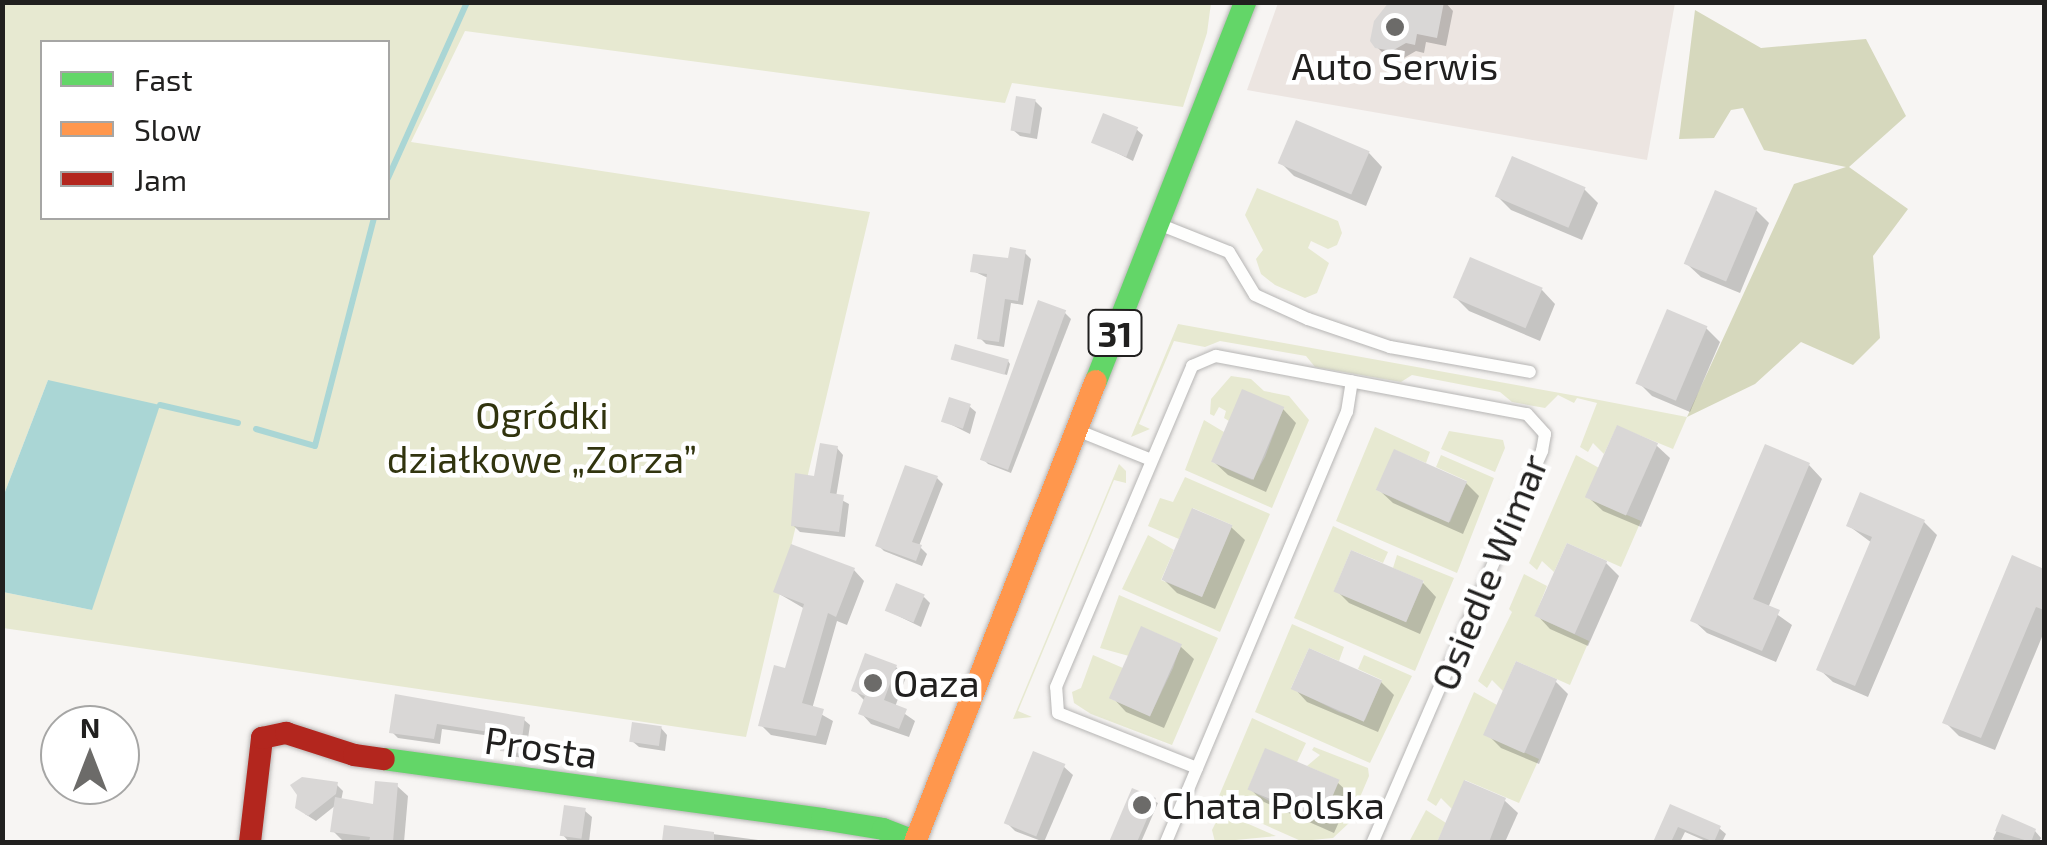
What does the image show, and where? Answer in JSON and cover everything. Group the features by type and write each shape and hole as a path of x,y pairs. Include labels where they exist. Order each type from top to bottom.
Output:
{"main road":[{"name":"31","path":"915,842 1245,2"},
{"name":"Prosta","path":"250,842 262,738 286,733 354,755 822,819 883,829 915,842"}],"lane":[{"path":"1158,224 1229,252 1255,295 1308,319 1390,347 1530,372"},
{"name":"Osiedle Wimar","path":"1196,768 1058,713 1056,687 1149,459 1192,366 1216,356 1527,414 1544,434 1542,452 1373,842"},
{"path":"1166,842 1340,428 1352,382"},
{"path":"1077,430 1149,459"}],"shaded area":[{"path":"1278,3 1675,3 1647,160 1247,90"}],"green space":[{"name":"Ogródki działkowe „Zorza”","path":"3,3 1211,3 1207,33 1183,107 1012,83 1005,103 465,31 411,142 870,212 746,737 3,628 3,592 92,610 48,380 3,497"},
{"path":"1695,10 1761,48 1866,39 1906,116 1849,167 1908,209 1873,256 1880,338 1853,365 1801,342 1755,384 1687,417 1794,184 1846,167 1764,150 1743,108 1731,110 1714,138 1679,139"},
{"path":"1257,188 1338,221 1342,233 1337,245 1328,249 1311,241 1308,248 1329,263 1317,293 1305,298 1261,274 1256,259 1263,250 1245,215"},
{"path":"1178,324 1687,417 1673,449 1617,426 1604,454 1593,443 1588,452 1580,447 1597,403 1577,398 1574,403 1558,395 1545,408 1512,402 1500,392 1412,375 1401,382 1315,367 1306,356 1220,341 1205,347 1174,341 1139,424 1150,429 1131,437"},
{"path":"1231,376 1251,379 1264,391 1289,396 1309,420 1272,508 1185,470 1204,420 1224,432 1212,462 1252,480 1265,457 1284,407 1229,421 1224,418 1226,411 1219,407 1214,416 1210,414 1211,399"},
{"path":"1375,427 1430,452 1426,463 1395,450 1376,490 1425,513 1450,522 1467,481 1436,467 1441,455 1494,478 1457,573 1336,521"},
{"path":"1449,431 1503,440 1505,448 1495,472 1441,449"},
{"path":"1576,455 1599,468 1587,498 1641,521 1621,567 1567,543 1554,572 1542,561 1537,570 1529,563"},
{"path":"1119,464 1126,471 1126,483 1114,480 1018,711 1032,717 1013,719"},
{"path":"1185,477 1270,514 1220,632 1122,589 1148,535 1174,550 1161,580 1202,597 1232,525 1193,508 1179,539 1148,526 1160,498 1173,502"},
{"path":"1333,526 1388,552 1383,563 1351,550 1334,591 1406,622 1424,581 1393,568 1397,555 1454,578 1415,671 1294,618"},
{"path":"1524,574 1547,586 1535,616 1589,641 1570,685 1516,661 1503,691 1492,680 1487,688 1478,681 1512,612 1509,609"},
{"path":"1119,595 1218,638 1172,745 1091,714 1074,703 1072,692 1081,688 1093,655 1123,668 1111,699 1150,716 1173,668 1181,644 1142,627 1129,656 1100,648"},
{"path":"1292,624 1344,647 1339,661 1309,648 1291,688 1339,712 1365,720 1382,680 1358,669 1364,655 1412,676 1370,763 1255,712"},
{"path":"1474,692 1497,705 1485,735 1539,759 1519,803 1465,780 1452,809 1441,798 1436,806 1427,800"},
{"path":"1252,718 1306,743 1297,762 1265,749 1248,789 1271,802 1321,820 1339,780 1307,766 1320,755 1312,750 1314,747 1368,768 1369,776 1349,823 1333,838 1301,841 1216,803"},
{"path":"1426,810 1446,823 1437,842 1409,842"},
{"path":"1221,812 1276,836 1215,842 1212,830"}],"water":[{"path":"48,380 160,405 92,610 3,592 3,497"}],"building":[{"name":"Auto Serwis","path":"1389,2 1444,2 1437,38 1417,34 1415,45 1406,43 1392,51 1375,48 1370,41 1374,21"},
{"path":"1016,96 1036,99 1030,134 1011,131"},
{"path":"1103,113 1138,127 1126,157 1091,143"},
{"path":"1296,120 1370,151 1351,195 1278,163"},
{"path":"1512,156 1586,187 1568,228 1495,197"},
{"path":"1715,190 1757,208 1726,282 1684,264"},
{"path":"1010,247 1026,250 1018,301 1005,299 999,342 977,339 987,274 970,272 973,254 1008,258"},
{"path":"1470,257 1543,288 1526,328 1453,298"},
{"path":"1038,300 1066,310 1008,470 980,460"},
{"path":"1667,309 1708,326 1676,401 1635,384"},
{"path":"955,344 1009,359 1004,375 951,359"},
{"path":"1242,389 1284,407 1253,480 1211,462"},
{"path":"949,397 971,404 963,429 941,422"},
{"path":"1617,425 1658,443 1626,515 1585,497"},
{"path":"820,443 838,446 830,493 844,495 839,532 791,526 795,473 814,476"},
{"path":"1765,444 1810,463 1753,599 1780,610 1762,651 1690,621"},
{"path":"1394,449 1467,482 1449,523 1376,490"},
{"path":"905,465 938,476 912,542 922,545 916,561 875,546"},
{"path":"1860,492 1925,520 1855,686 1816,670 1872,537 1846,526"},
{"path":"1192,508 1233,525 1202,597 1162,580"},
{"path":"1567,543 1607,561 1575,634 1534,616"},
{"path":"791,544 855,568 836,617 828,613 802,703 824,709 816,736 758,726 774,665 785,668 804,604 773,592"},
{"path":"1351,550 1424,581 1406,622 1333,591"},
{"path":"2012,555 2044,569 2044,610 2036,607 1981,738 1942,723"},
{"path":"896,583 925,595 914,622 885,611"},
{"path":"1141,626 1182,644 1150,716 1109,698"},
{"path":"1309,648 1382,681 1364,722 1291,689"},
{"path":"865,653 897,665 884,700 907,709 899,729 858,714 865,696 851,691"},
{"path":"1516,661 1557,679 1524,753 1483,735"},
{"path":"395,694 525,717 520,753 500,751 502,739 496,738 496,733 437,724 434,739 389,733"},
{"path":"632,722 662,726 659,746 629,742"},
{"path":"1265,748 1340,780 1322,821 1247,789"},
{"path":"1033,751 1065,764 1036,836 1004,823"},
{"path":"302,777 338,782 336,794 308,816 295,808 297,795 290,785"},
{"path":"1464,780 1506,798 1489,842 1437,842"},
{"path":"375,781 398,783 393,842 369,842 370,837 330,832 335,797 373,804"},
{"path":"1132,788 1156,798 1137,842 1109,842"},
{"path":"1670,804 1721,826 1714,842 1678,827 1671,842 1653,842"},
{"path":"564,805 586,808 581,839 560,836"},
{"path":"2002,814 2036,829 2031,842 1995,831"},
{"path":"664,825 714,832 714,842 662,841"}],"waterway":[{"path":"390,174 467,2"},
{"path":"256,429 315,446 373,220"},
{"path":"160,405 238,423"}],"traffic: fast":[{"path":"1096,381 1245,2"},
{"path":"384,759 822,819 883,829 915,841"}],"traffic: slow":[{"path":"915,842 1096,381"}],"traffic: jam":[{"path":"250,842 262,738 286,733 354,755 384,759"}],"place":[{"name":"Auto Serwis","path":"1395,27"},
{"name":"Oaza","path":"873,683"},
{"name":"Chata Polska","path":"1142,805"}]}
